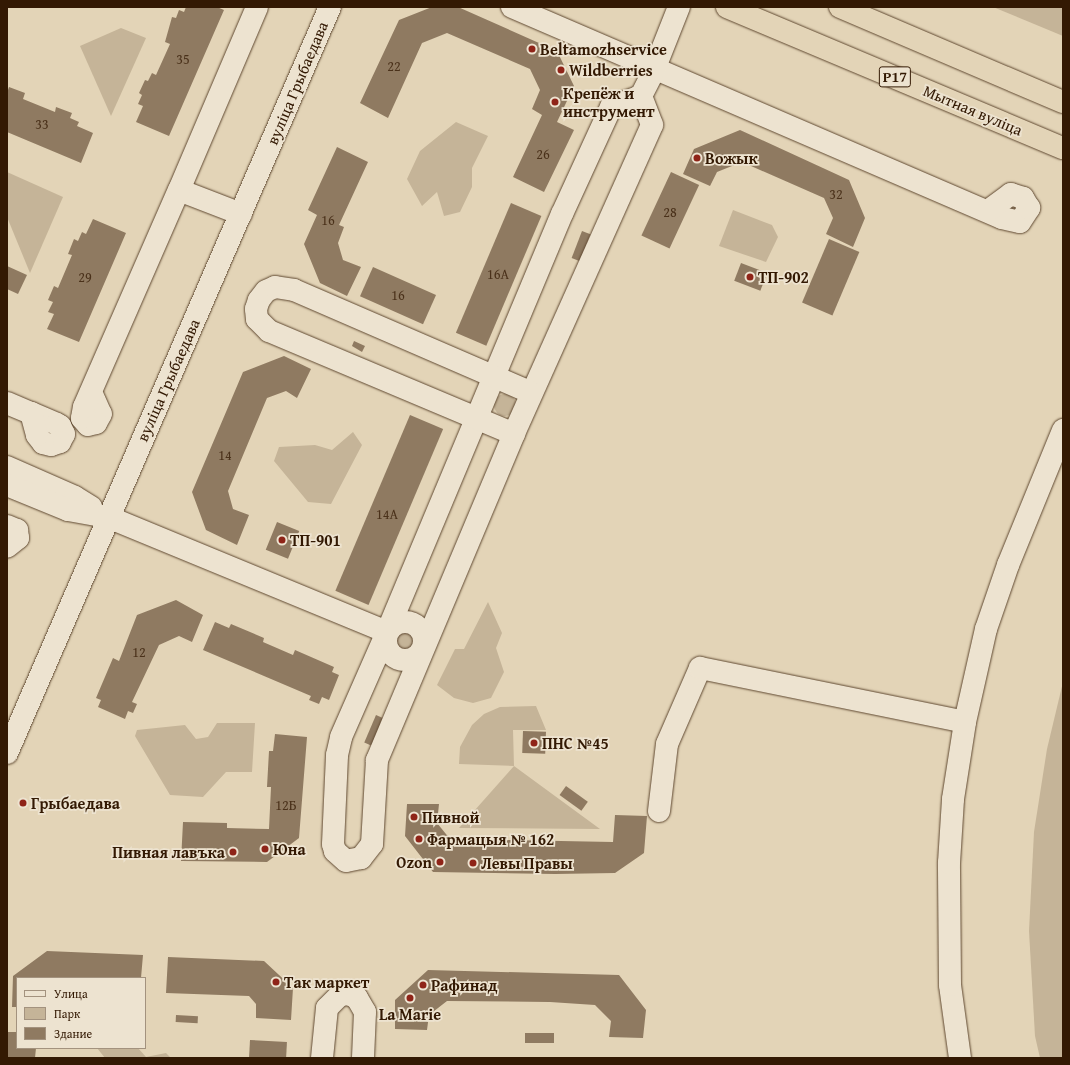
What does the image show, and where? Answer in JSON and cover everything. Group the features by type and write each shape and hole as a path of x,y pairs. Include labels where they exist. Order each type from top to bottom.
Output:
{"highway":[{"name":"Мытная вуліца","path":"728,7 1063,148"},
{"path":"840,7 1063,102"}],"street":[{"path":"91,392 257,7"},
{"name":"вуліца Грыбаедава","path":"7,753 330,7"},
{"path":"512,7 654,70 988,211"},
{"path":"640,96 652,124 514,434 422,649 377,760 372,844 361,858 346,860 335,851 333,844 336,755 341,737 387,632 475,419 610,107 640,96 654,70 679,7"},
{"path":"179,190 241,214"},
{"path":"514,434 475,419 269,331 257,319 256,309 259,300 266,292 275,287 294,290 532,393"},
{"path":"7,403 31,412"},
{"path":"960,1058 950,985 949,863 953,799 965,722 986,628 1008,565 1063,430"},
{"path":"7,467 75,497 108,517 387,632"},
{"path":"7,485 68,510 108,517"},
{"path":"7,526 17,530 18,538 7,547"},
{"path":"387,632 386,646 389,652 400,659 413,658 422,649"},
{"path":"659,811 667,744 700,668 965,722"},
{"path":"322,1058 327,1008 340,995 349,994 357,998 365,1012 363,1058"}],"green space":[{"path":"993,7 1063,7 1063,36"},
{"path":"121,28 146,38 111,116 80,46"},
{"path":"456,122 488,136 472,168 472,187 460,212 444,216 437,192 422,206 407,179 420,151"},
{"path":"7,172 63,197 30,273 7,217"},
{"path":"733,210 772,225 778,237 766,262 719,246"},
{"path":"505,394 513,397 516,405 513,413 505,416 497,413 494,405 497,397"},
{"path":"353,432 362,445 331,504 308,502 274,461 279,447 315,445 332,450"},
{"path":"488,602 502,633 496,648 504,672 491,698 473,703 454,698 437,685 455,649 464,649"},
{"path":"405,630 413,633 416,641 413,649 405,652 397,649 394,641 397,633"},
{"path":"1063,682 1063,1058 1040,1058 1035,1036 1029,931 1034,832 1047,749"},
{"path":"536,706 546,730 513,730 514,766 459,764 460,747 472,725 484,714 500,707"},
{"path":"217,723 255,723 252,772 226,772 203,797 170,795 135,736 137,730 185,725 196,739 208,737"},
{"path":"514,766 600,829 459,828"},
{"path":"98,1049 139,1049 146,1057 166,1053 171,1058 105,1058"}],"building":[{"path":"186,7 217,7 224,10 169,136 136,122 143,106 138,104 142,95 139,93 145,80 148,81 152,73 156,75 170,44 165,42 172,17 176,18 179,10 184,12"},
{"path":"432,7 458,7 557,51 574,86 557,122 574,130 544,192 513,177 542,115 532,109 540,90 530,69 447,33 422,43 388,118 360,103 399,20"},
{"path":"9,87 25,93 23,99 55,112 56,107 72,113 70,118 79,122 77,126 93,133 81,163 7,132 7,93"},
{"path":"740,130 849,180 865,218 853,247 826,234 833,218 824,198 742,162 717,172 710,186 683,174 694,149"},
{"path":"337,147 368,162 339,225 344,227 338,243 343,260 361,267 347,296 320,283 304,244 317,215 308,210"},
{"path":"671,172 699,185 670,249 641,235"},
{"path":"511,203 541,216 486,346 456,333"},
{"path":"93,219 126,233 79,342 47,329 54,314 48,312 53,302 48,300 54,286 58,288 72,255 68,254 74,239 78,241 82,232 86,234"},
{"path":"582,231 590,234 580,261 572,258"},
{"path":"829,239 859,252 832,315 802,303"},
{"name":"ТП-902","path":"741,263 767,273 760,291 734,281"},
{"path":"7,266 27,275 18,294 7,289"},
{"path":"373,267 436,295 423,324 360,296"},
{"path":"354,341 365,346 362,352 352,346"},
{"path":"284,356 311,369 297,398 286,391 267,398 228,491 233,509 249,515 237,545 206,530 192,492 243,372"},
{"path":"410,415 443,429 369,605 335,591"},
{"name":"ТП-901","path":"277,522 299,531 288,559 266,550"},
{"path":"176,600 203,615 192,642 179,636 159,645 132,702 137,704 133,713 128,711 125,719 98,707 101,700 96,698 113,658 119,661 137,615"},
{"path":"215,622 229,628 231,624 264,638 263,642 293,655 295,650 334,667 332,672 339,675 329,700 322,697 319,704 309,700 311,696 203,650"},
{"path":"376,715 383,718 372,746 364,743"},
{"name":"ПНС №45","path":"523,731 546,732 545,754 522,753"},
{"path":"275,734 307,737 299,838 267,862 181,861 183,822 227,823 227,828 269,829 271,787 267,787 269,751 273,751"},
{"path":"566,786 588,802 581,811 560,795"},
{"path":"407,804 439,804 437,823 450,839 613,842 615,815 647,816 644,853 615,873 555,874 433,872 405,836"},
{"path":"47,951 143,955 141,977 16,977 16,1007 12,1007 13,976"},
{"path":"168,957 264,961 293,988 291,1020 256,1018 256,1004 249,996 166,993"},
{"path":"428,970 619,975 646,1010 643,1038 609,1037 611,1021 595,1005 550,1002 447,1001 429,1015 427,1030 395,1029 395,1000"},
{"path":"176,1015 198,1016 198,1023 176,1022"},
{"path":"7,1032 16,1032 16,1049 36,1049 35,1058 7,1058"},
{"path":"525,1033 554,1033 554,1043 525,1043"},
{"path":"250,1040 287,1042 286,1058 249,1058"}],"place":[{"name":"Beltamozhservice","path":"532,49"},
{"name":"Wildberries","path":"561,70"},
{"name":"Крепёж и инструмент","path":"555,102"},
{"name":"Вожык","path":"697,158"},
{"name":"ТП-902","path":"750,277"},
{"name":"ТП-901","path":"282,540"},
{"name":"ПНС №45","path":"534,743"},
{"name":"Грыбаедава","path":"23,803"},
{"name":"Пивной","path":"414,817"},
{"name":"Фармацыя № 162","path":"419,839"},
{"name":"Юна","path":"265,849"},
{"name":"Пивная лавъка","path":"233,852"},
{"name":"Ozon","path":"440,862"},
{"name":"Левы Правы","path":"473,863"},
{"name":"Так маркет","path":"276,982"},
{"name":"Рафинад","path":"423,985"},
{"name":"La Marie","path":"410,998"}]}
